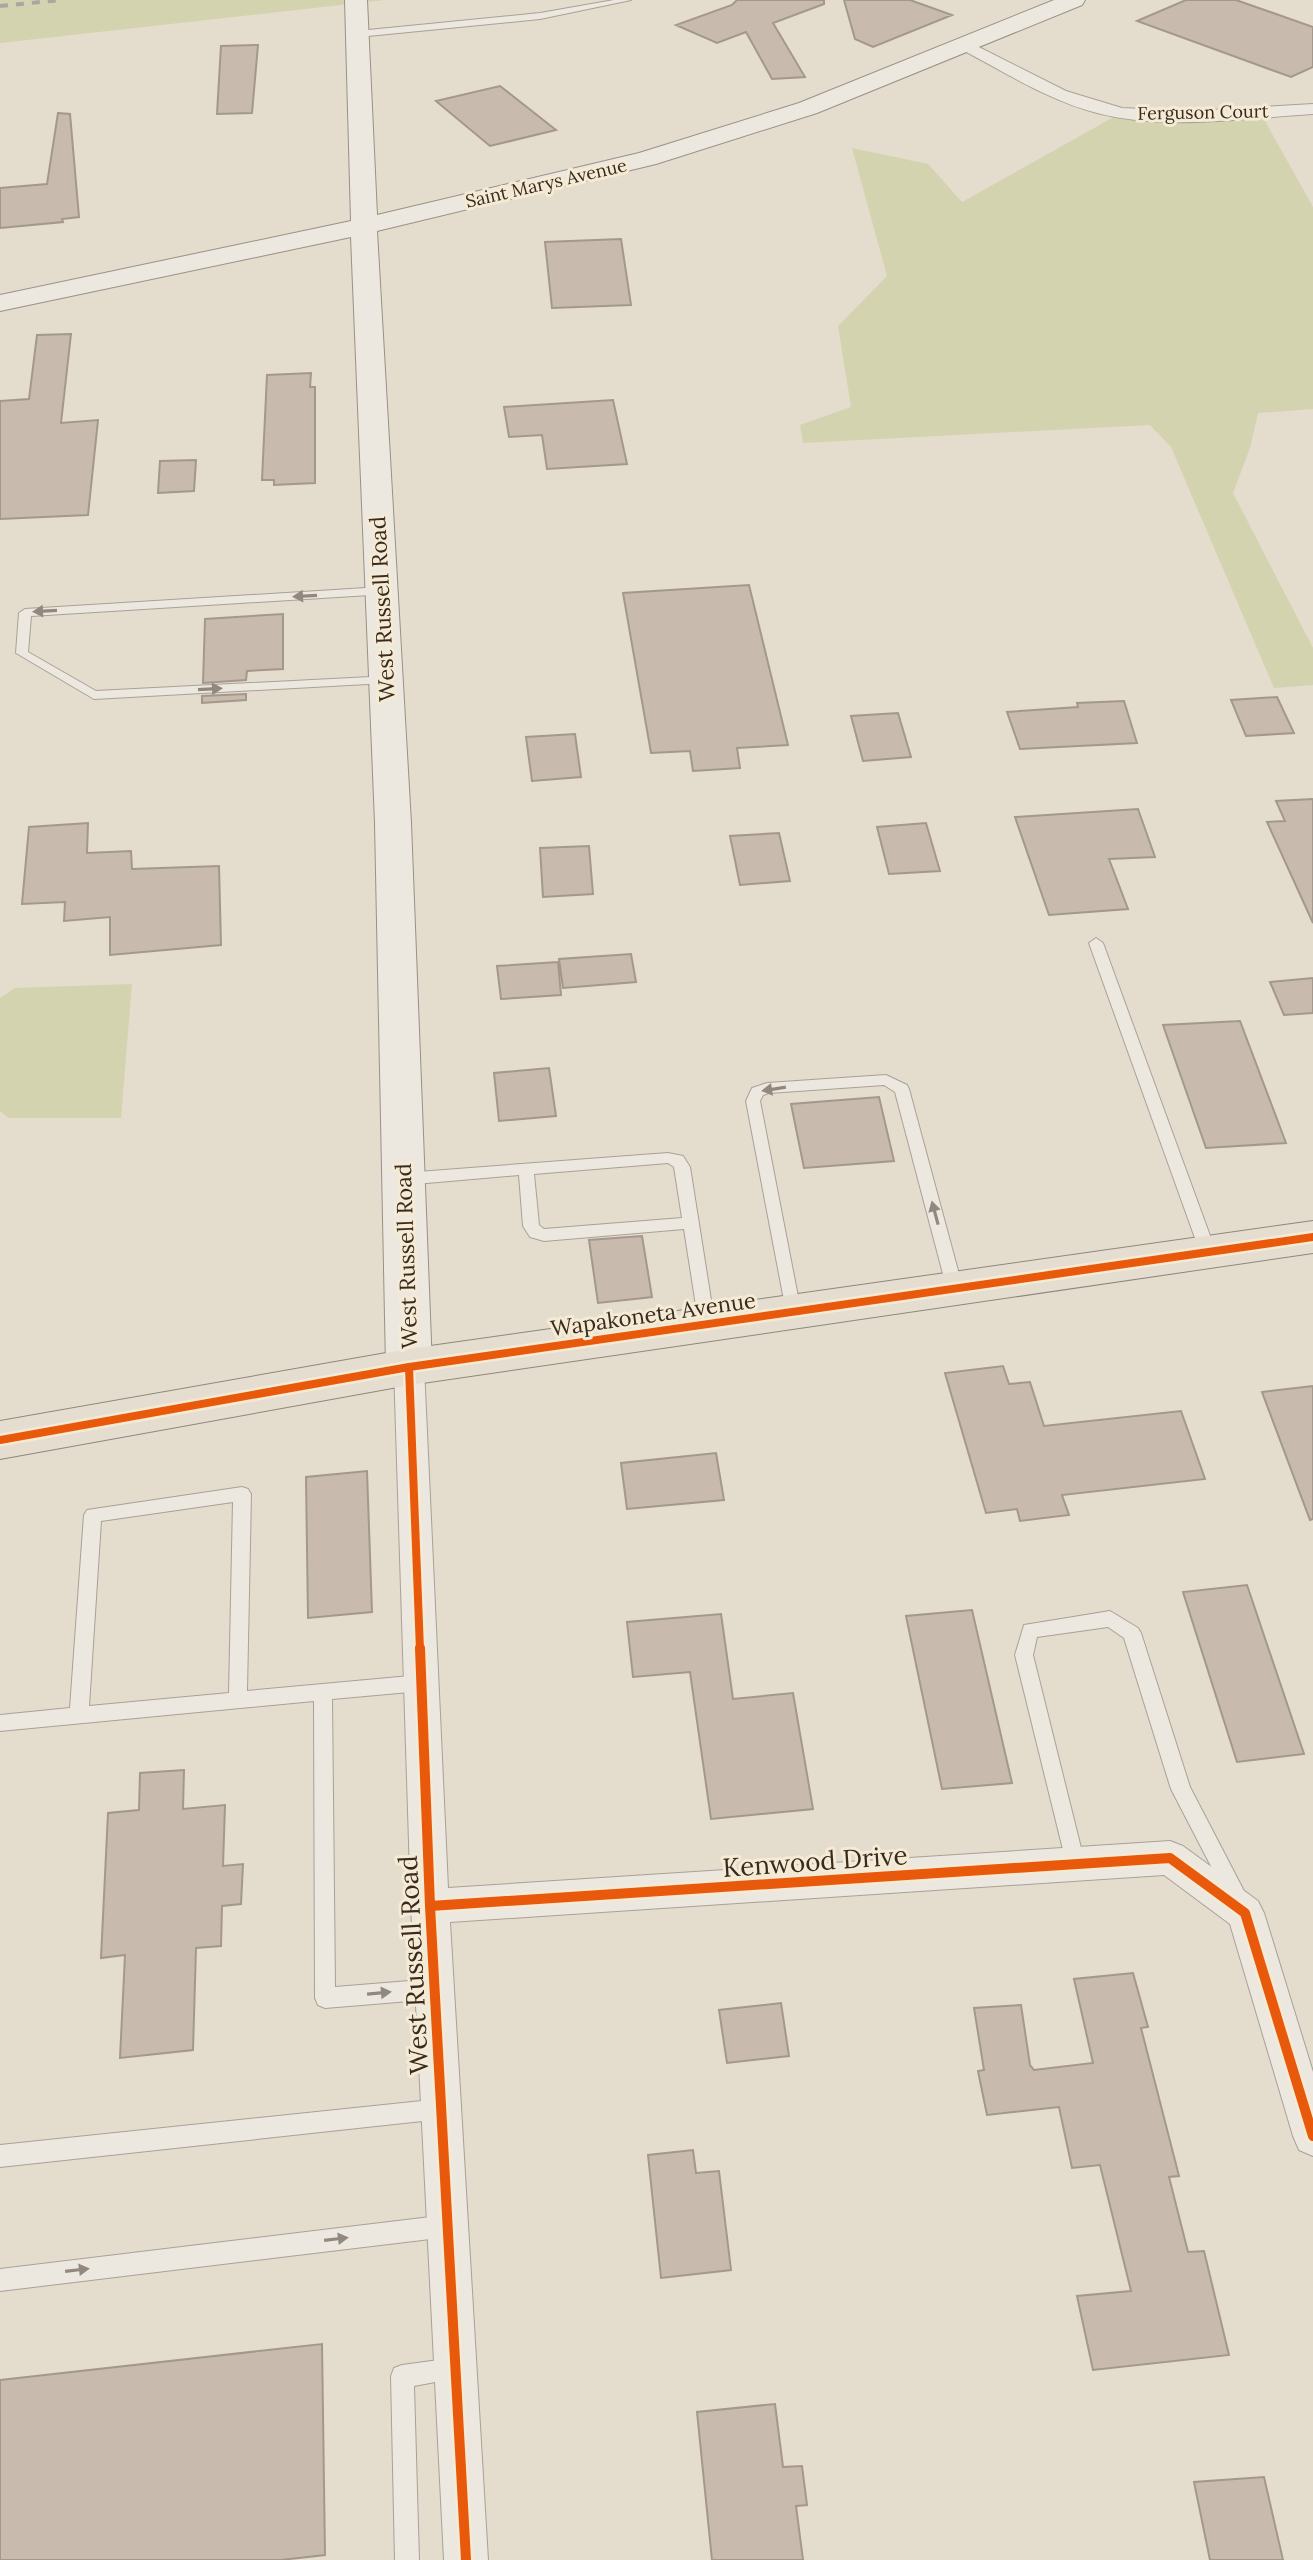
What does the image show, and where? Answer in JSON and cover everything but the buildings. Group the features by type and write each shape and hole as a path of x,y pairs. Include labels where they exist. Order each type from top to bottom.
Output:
{"main road":[{"name":"West Russell Road","path":"356,0 370,399 386,679 409,1367"},
{"name":"Saint Marys Avenue","path":"0,303 365,226 682,149 808,108 1074,0"},
{"name":"Wapakoneta Avenue","path":"0,1441 409,1367 1313,1237"}],"street":[{"name":"Ferguson Court","path":"963,44 1080,102 1121,113 1196,115 1313,109"},
{"name":"West Russell Road","path":"409,1367 430,1906 466,2560"},
{"name":"Kenwood Drive","path":"430,1906 1170,1858 1245,1913"},
{"path":"1245,1913 1313,2136"}],"lane":[{"path":"358,34 540,16 627,0"},
{"path":"382,591 25,613 22,653 94,695 386,679"},
{"path":"1096,943 1208,1252"},
{"path":"793,1312 753,1101 757,1092 767,1088 886,1080 902,1089 955,1289"},
{"path":"403,1179 668,1158 678,1160 682,1167 707,1325"},
{"path":"526,1169 531,1226 536,1233 544,1235 691,1223"},
{"path":"79,1715 93,1515 242,1494 238,1700"},
{"path":"1075,1864 1024,1655 1030,1630 1110,1619 1132,1633 1181,1789 1245,1913"},
{"path":"0,1723 421,1683"},
{"path":"323,1692 325,1998 434,1989"},
{"path":"0,2156 441,2109"},
{"path":"0,2280 447,2226"},
{"path":"407,2560 402,2376 456,2369"}],"green space":[{"path":"0,0 385,0 0,43"},
{"path":"1260,112 1313,207 1313,409 1258,413 1250,448 1233,493 1313,648 1313,685 1274,688 1171,447 1150,425 803,443 800,425 851,407 838,326 887,276 852,148 928,164 962,202 1121,113"},
{"path":"132,984 121,1118 9,1118 0,1111 0,998 15,988"}],"railway":[{"path":"0,6 61,0"}],"cycle path":[{"path":"0,1440 409,1367 1313,1237"},
{"path":"409,1367 430,1906 466,2560"},
{"path":"430,1906 1170,1858 1245,1913 1313,2136"}]}
